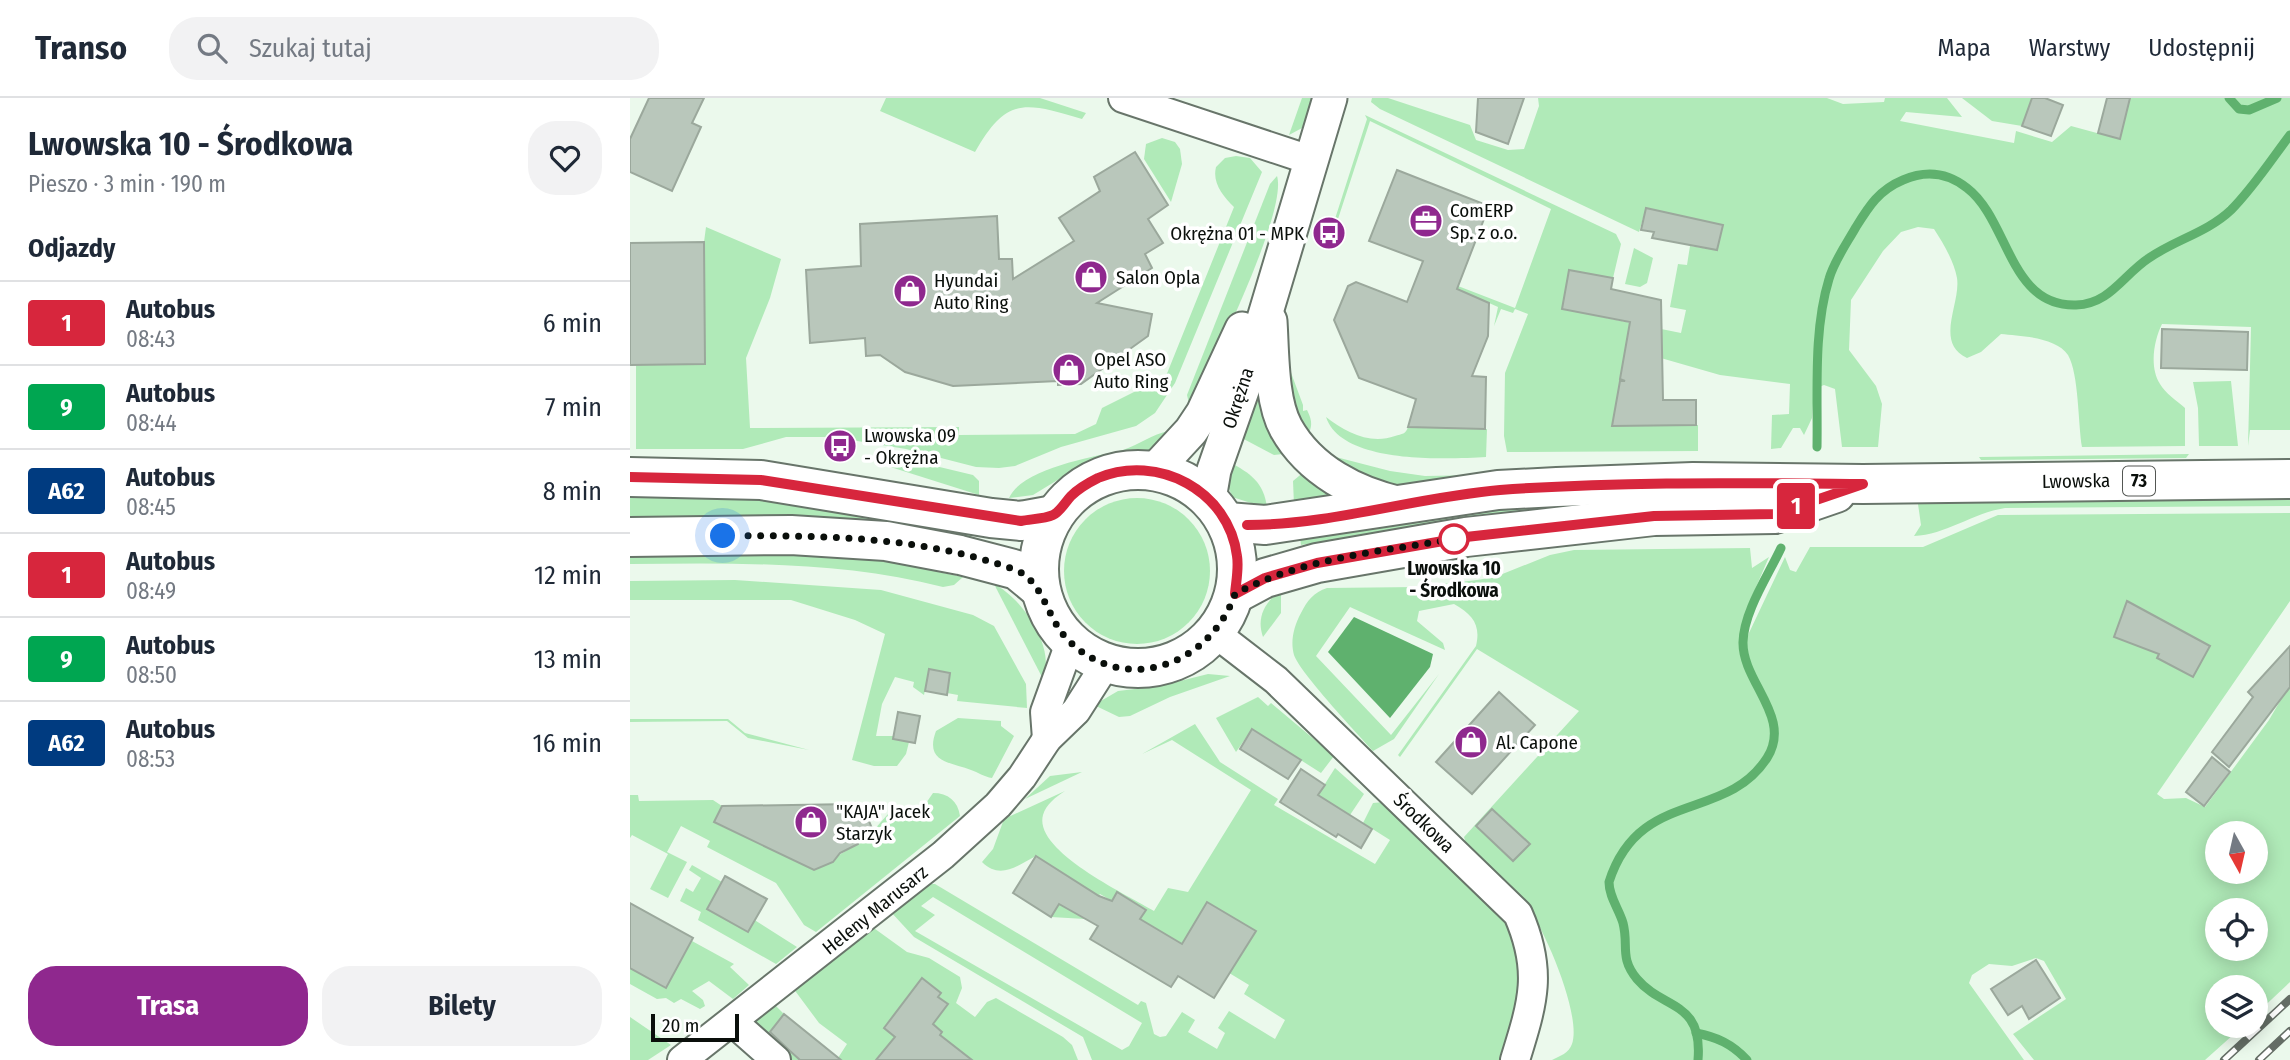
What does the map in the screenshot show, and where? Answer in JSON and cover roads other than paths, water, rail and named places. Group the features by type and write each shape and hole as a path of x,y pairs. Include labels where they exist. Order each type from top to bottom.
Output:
{"main road":[{"name":"73","path":"1125,470 1154,471 1176,477 1218,510 1237,556 1235,594 1229,612 1215,634 1184,658 1159,667 1132,669 1106,664 1070,643 1056,627 1040,589 1038,563 1043,538 1054,515 1073,493 1098,478 1125,470"},
{"path":"630,477 761,480 991,519 1021,521 1054,515"},
{"name":"Lwowska","path":"1218,510 1265,525 1498,490 1557,487 1693,482 1863,484 2290,479"},
{"name":"Lwowska","path":"1235,594 1265,578 1317,563 1466,537 1641,517 1775,514 1863,484"},
{"path":"630,537 791,535 886,541 960,555 1017,570 1040,589"}],"street":[{"path":"1123,98 1310,160"},
{"name":"Okrężna","path":"1218,510 1214,470 1246,379 1268,298 1330,98"},
{"path":"1268,298 1274,381 1285,427 1306,456 1342,483 1361,493 1401,504"},
{"name":"Okrężna","path":"1154,471 1192,431 1222,374 1238,333 1268,298"},
{"name":"Środkowa","path":"1215,634 1276,680 1517,914 1529,939 1535,981 1530,1013 1515,1060"},
{"path":"1047,739 1045,712 1070,643"},
{"name":"Heleny Marusarz","path":"682,1060 943,855 998,804 1022,777 1047,739 1076,711 1106,664"},
{"path":"733,1022 776,1060"}],"waterway":[{"path":"2229,98 2239,109 2249,110 2277,98"},
{"path":"1817,447 1818,341 1829,279 1837,259 1861,219 1875,199 1887,189 1912,177 1928,174 1944,176 1960,183 1981,202 2023,277 2037,292 2054,302 2076,305 2098,300 2116,288 2149,258 2222,218 2247,193 2290,135"},
{"path":"1698,1060 1698,1041 1688,1016 1647,989 1631,971 1626,958 1625,931 1609,882 1623,852 1640,832 1661,819 1729,792 1749,778 1767,758 1773,743 1774,728 1771,714 1750,671 1743,642 1752,606 1781,548"},
{"path":"1696,1033 1724,1042 1747,1060"}],"railway":[{"path":"2224,1060 2290,999"},
{"path":"2259,1060 2290,1031"}],"place":[{"name":"ComERP Sp. z o.o.","path":"1426,221"},
{"name":"Okrężna 01 - MPK","path":"1329,233"},
{"name":"Salon Opla","path":"1091,277"},
{"name":"Hyundai Auto Ring","path":"910,291"},
{"name":"Opel ASO Auto Ring","path":"1069,370"},
{"name":"Lwowska 09 - Okrężna","path":"840,446"},
{"name":"Lwowska 10 - Środkowa","path":"1454,539"},
{"name":"Al. Capone","path":"1471,742"},
{"name":"\"KAJA\" Jacek Starzyk","path":"811,822"}]}
